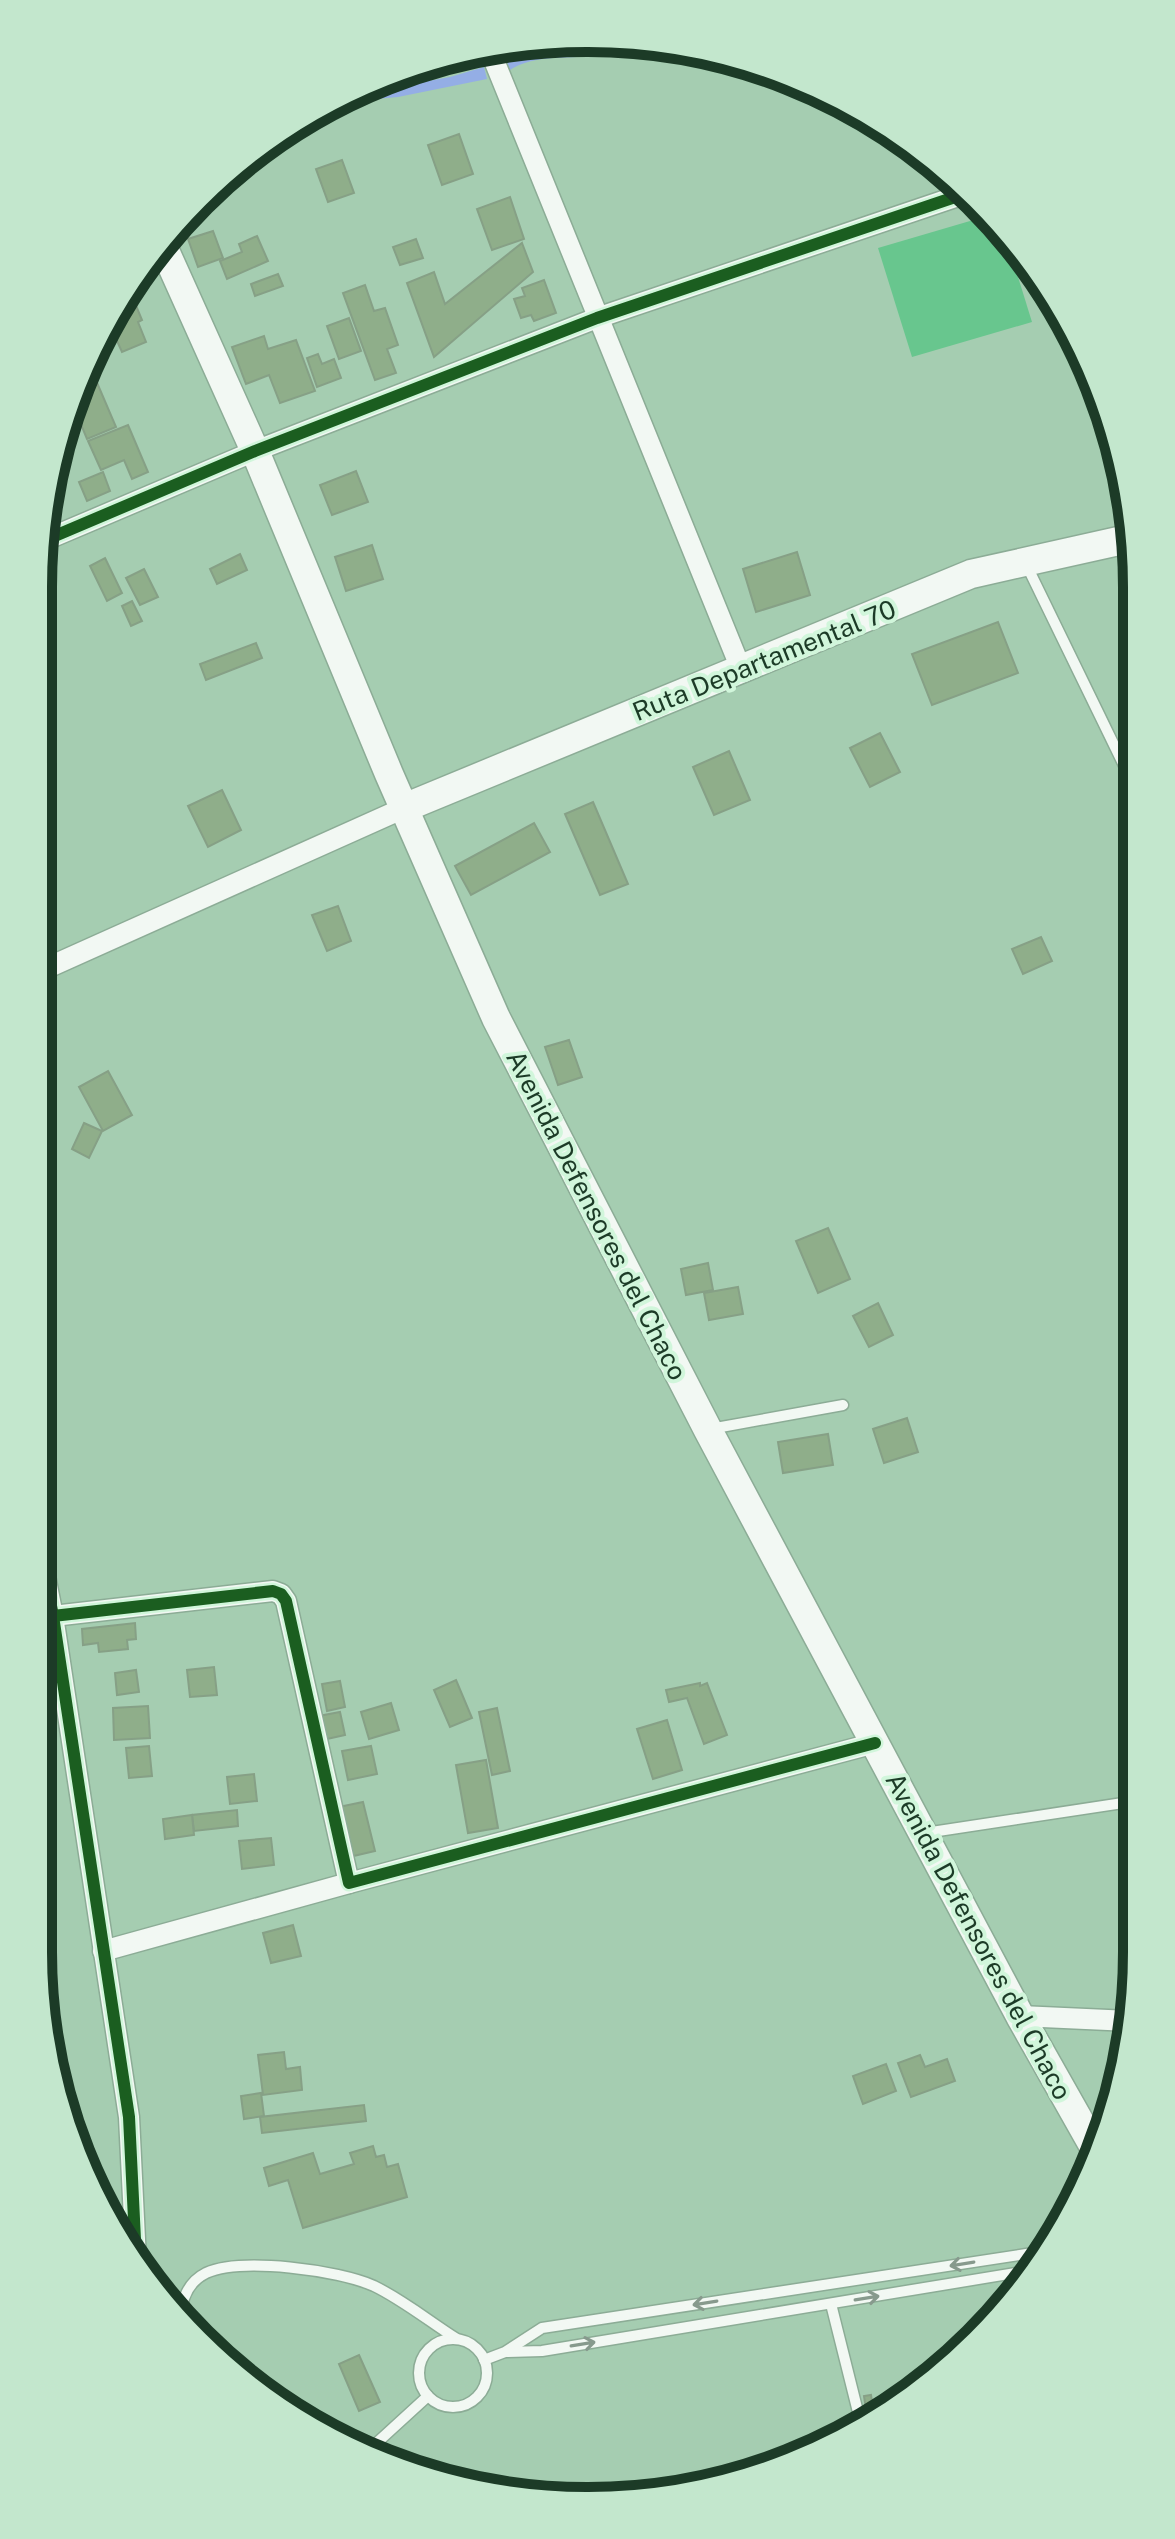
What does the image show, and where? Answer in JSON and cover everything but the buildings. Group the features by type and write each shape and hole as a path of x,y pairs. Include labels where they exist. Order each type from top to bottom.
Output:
{"main road":[{"name":"Avenida Defensores del Chaco","path":"168,256 255,451 404,808 496,1018 708,1430 1020,2016 1089,2138"},
{"name":"Ruta Departamental 70","path":"404,808 971,574 1121,541"}],"street":[{"path":"494,60 741,669"},
{"path":"55,536 255,451 597,318 954,197"},
{"path":"52,966 404,808"},
{"path":"53,1616 273,1591 281,1594 286,1601 349,1883"},
{"path":"52,1611 129,2117 135,2237"},
{"path":"103,1951 875,1743"},
{"path":"1020,2016 1118,2020"}],"lane":[{"path":"1025,562 1123,763"},
{"path":"708,1430 843,1405"},
{"path":"923,1833 1123,1803"},
{"path":"484,2360 505,2352 542,2328 1030,2253"},
{"path":"182,2301 192,2284 206,2273 241,2264 324,2272 373,2286 478,2350 487,2371 480,2393 461,2406 449,2407 428,2396 418,2375 420,2363 434,2344 457,2339"},
{"path":"505,2352 542,2351 1015,2273"},
{"path":"831,2304 858,2413"},
{"path":"376,2443 428,2396"}],"green space":[{"path":"976,219 1014,265 1032,322 912,357 878,248"}],"water":[{"path":"606,52 541,59 507,72 502,59 552,53"},
{"path":"484,67 487,79 398,97 367,100 399,86"}],"cycle path":[{"path":"55,536 255,451 597,318 954,197"},
{"path":"53,1616 273,1591 281,1594 286,1601 349,1883 875,1743"},
{"path":"52,1611 129,2117 135,2237"}]}
